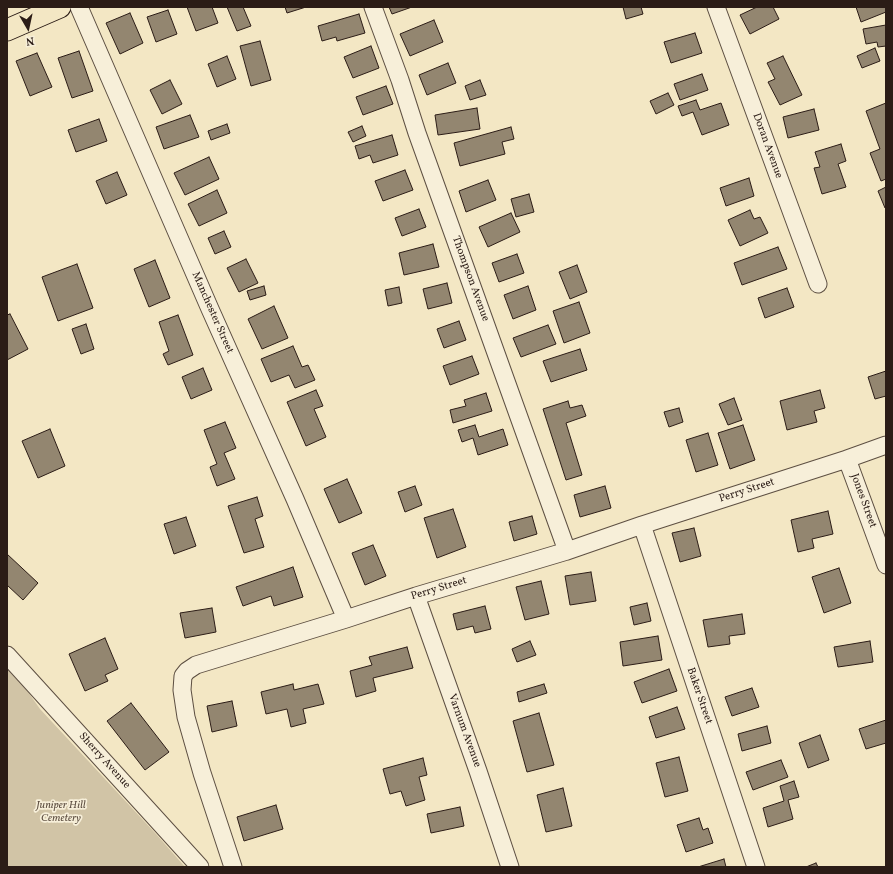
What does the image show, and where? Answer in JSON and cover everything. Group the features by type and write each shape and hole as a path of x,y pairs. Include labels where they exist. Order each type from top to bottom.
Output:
{"main road":[{"path":"7,30 60,7"}],"street":[{"name":"Manchester Street","path":"79,7 207,302 295,499 346,619"},
{"name":"Thompson Avenue","path":"373,7 567,551"},
{"name":"Doran Avenue","path":"716,7 818,284"},
{"name":"Perry Street","path":"233,867 202,773 186,718 182,690 183,676 187,671 196,665 416,596 567,551 642,525 848,459 886,445"},
{"name":"Jones Street","path":"848,459 886,565"},
{"name":"Baker Street","path":"642,525 756,867"},
{"name":"Varnum Avenue","path":"416,596 478,771 510,867"},
{"name":"Sherry Avenue","path":"7,655 200,867"}],"green space":[{"name":"Juniper Hill Cemetery","path":"7,662 40,709 185,867 7,867"}],"building":[{"path":"187,7 212,7 218,23 196,31"},
{"path":"227,7 243,7 251,26 237,31"},
{"path":"285,7 306,7 287,13"},
{"path":"389,7 412,7 392,14"},
{"path":"623,7 641,7 643,14 626,19"},
{"path":"757,7 773,7 779,19 750,34 740,15"},
{"path":"856,7 886,7 886,12 861,22"},
{"path":"168,10 177,34 156,42 147,17"},
{"path":"130,13 143,43 120,54 106,23"},
{"path":"359,14 365,33 337,41 336,37 322,41 318,26"},
{"path":"434,20 443,42 410,56 400,34"},
{"path":"886,25 886,46 878,47 877,42 866,44 863,29"},
{"path":"695,33 702,53 671,63 664,42"},
{"path":"260,41 271,80 251,86 240,46"},
{"path":"371,46 379,68 353,78 344,57"},
{"path":"875,48 880,61 862,68 857,56"},
{"path":"79,51 93,91 72,98 58,58"},
{"path":"37,53 52,87 30,96 16,61"},
{"path":"227,56 236,79 217,87 208,64"},
{"path":"783,56 802,95 780,105 768,82 775,79 767,63"},
{"path":"448,63 456,83 427,95 419,75"},
{"path":"702,74 708,90 680,100 674,84"},
{"path":"170,80 182,104 162,114 150,90"},
{"path":"480,80 486,95 470,100 465,86"},
{"path":"386,86 393,104 363,115 356,97"},
{"path":"668,93 674,105 656,114 650,101"},
{"path":"696,100 700,110 721,103 729,125 702,135 693,112 682,116 678,106"},
{"path":"886,103 886,179 881,181 870,153 880,149 866,111"},
{"path":"477,108 480,129 438,135 435,115"},
{"path":"814,109 819,130 788,138 783,117"},
{"path":"190,115 199,137 164,149 156,127"},
{"path":"99,119 107,141 76,152 68,130"},
{"path":"227,124 230,133 211,140 208,131"},
{"path":"362,126 366,136 353,142 348,132"},
{"path":"511,127 514,139 502,142 505,154 460,166 454,143"},
{"path":"392,135 398,155 373,163 370,155 359,159 355,146"},
{"path":"841,144 846,161 838,164 846,187 822,194 814,168 820,167 815,152"},
{"path":"209,157 219,179 185,195 174,173"},
{"path":"405,170 413,190 383,201 375,181"},
{"path":"117,172 127,195 106,204 96,181"},
{"path":"749,178 754,196 726,206 720,188"},
{"path":"488,180 496,200 466,212 459,191"},
{"path":"886,187 886,207 885,208 878,191"},
{"path":"217,190 227,213 199,226 188,204"},
{"path":"529,194 534,212 516,217 511,199"},
{"path":"419,209 426,227 402,236 395,218"},
{"path":"750,210 754,219 760,217 768,233 740,246 728,220"},
{"path":"511,213 520,232 488,247 479,227"},
{"path":"224,231 231,247 215,254 208,238"},
{"path":"433,244 439,267 404,275 399,253"},
{"path":"778,247 787,269 742,285 734,263"},
{"path":"517,254 524,273 499,282 492,263"},
{"path":"246,259 258,283 239,292 227,268"},
{"path":"155,260 170,298 149,307 134,269"},
{"path":"77,264 93,308 58,321 42,277"},
{"path":"577,265 587,292 570,299 559,272"},
{"path":"447,283 452,303 428,309 423,289"},
{"path":"264,286 266,295 250,300 247,291"},
{"path":"528,286 536,310 513,319 504,295"},
{"path":"399,287 402,303 388,306 385,290"},
{"path":"787,288 794,307 765,318 758,298"},
{"path":"579,302 590,333 564,343 553,311"},
{"path":"274,306 288,338 262,349 248,319"},
{"path":"10,314 28,349 7,360 7,315"},
{"path":"178,315 193,355 168,365 163,354 169,351 159,322"},
{"path":"459,321 466,340 444,348 437,329"},
{"path":"86,324 94,349 81,354 72,329"},
{"path":"548,325 556,344 521,357 513,338"},
{"path":"293,346 302,367 308,365 315,380 295,388 289,375 271,382 261,359"},
{"path":"580,349 587,370 551,382 543,361"},
{"path":"472,356 479,374 450,385 443,366"},
{"path":"203,368 212,390 191,399 182,377"},
{"path":"886,371 886,396 875,399 868,377"},
{"path":"316,390 323,406 314,409 326,437 306,446 287,402"},
{"path":"820,390 825,408 814,411 817,422 787,430 780,401"},
{"path":"486,393 492,411 453,423 450,410 466,406 464,400"},
{"path":"734,398 742,420 728,425 719,404"},
{"path":"568,401 570,408 582,405 586,416 566,423 582,475 566,480 543,409"},
{"path":"679,408 683,422 669,427 664,412"},
{"path":"225,422 236,448 224,453 235,479 217,486 210,467 217,464 204,430"},
{"path":"475,425 479,437 503,429 508,445 478,455 473,438 462,442 458,430"},
{"path":"743,425 755,460 730,469 718,433"},
{"path":"50,429 65,466 38,478 22,441"},
{"path":"708,433 718,465 696,472 686,440"},
{"path":"347,479 362,513 339,523 324,489"},
{"path":"415,486 422,505 405,512 398,492"},
{"path":"605,486 611,508 580,517 574,495"},
{"path":"257,497 263,516 255,519 264,547 244,553 228,506"},
{"path":"453,509 466,547 437,558 424,518"},
{"path":"828,511 833,534 812,539 814,548 798,552 791,520"},
{"path":"532,516 537,534 514,541 509,522"},
{"path":"186,517 196,546 174,554 164,524"},
{"path":"694,528 701,556 680,562 672,533"},
{"path":"373,545 386,576 365,585 352,553"},
{"path":"7,554 38,583 23,600 7,585"},
{"path":"293,567 303,597 274,606 271,596 243,606 236,587"},
{"path":"839,568 851,603 824,613 812,577"},
{"path":"591,572 596,601 570,605 565,576"},
{"path":"541,581 549,614 525,620 516,587"},
{"path":"647,603 651,621 634,625 630,607"},
{"path":"485,606 491,629 475,633 473,626 457,630 453,614"},
{"path":"212,608 216,632 185,638 180,613"},
{"path":"742,614 745,634 729,636 730,644 708,647 703,620"},
{"path":"658,636 662,660 623,666 620,642"},
{"path":"105,638 118,669 105,675 108,681 85,691 69,654"},
{"path":"530,641 536,655 517,662 512,649"},
{"path":"870,641 873,662 838,667 834,647"},
{"path":"407,647 413,668 373,678 376,691 356,697 350,671 372,665 369,657"},
{"path":"669,669 677,691 642,703 634,682"},
{"path":"293,684 294,690 318,684 324,704 303,709 306,723 291,727 287,709 266,714 261,692"},
{"path":"544,684 547,693 519,702 517,692"},
{"path":"752,688 759,707 732,716 725,697"},
{"path":"232,701 237,726 212,732 207,706"},
{"path":"131,703 169,752 145,770 107,721"},
{"path":"677,707 685,729 656,738 649,717"},
{"path":"539,713 554,765 527,772 513,721"},
{"path":"886,720 886,743 866,749 859,729"},
{"path":"767,726 771,743 742,751 738,734"},
{"path":"820,735 829,760 808,768 799,743"},
{"path":"679,757 688,791 665,797 656,763"},
{"path":"423,758 427,775 419,777 425,800 406,806 401,791 390,794 383,769"},
{"path":"781,760 788,777 753,790 746,772"},
{"path":"794,781 799,797 788,800 793,819 768,827 763,808 784,801 780,786"},
{"path":"563,788 572,826 546,832 537,795"},
{"path":"276,805 283,829 244,841 237,817"},
{"path":"460,807 464,826 431,833 427,814"},
{"path":"699,818 703,830 708,828 713,843 686,852 677,825"},
{"path":"724,859 726,867 698,867"},
{"path":"816,863 818,867 806,867"}]}
